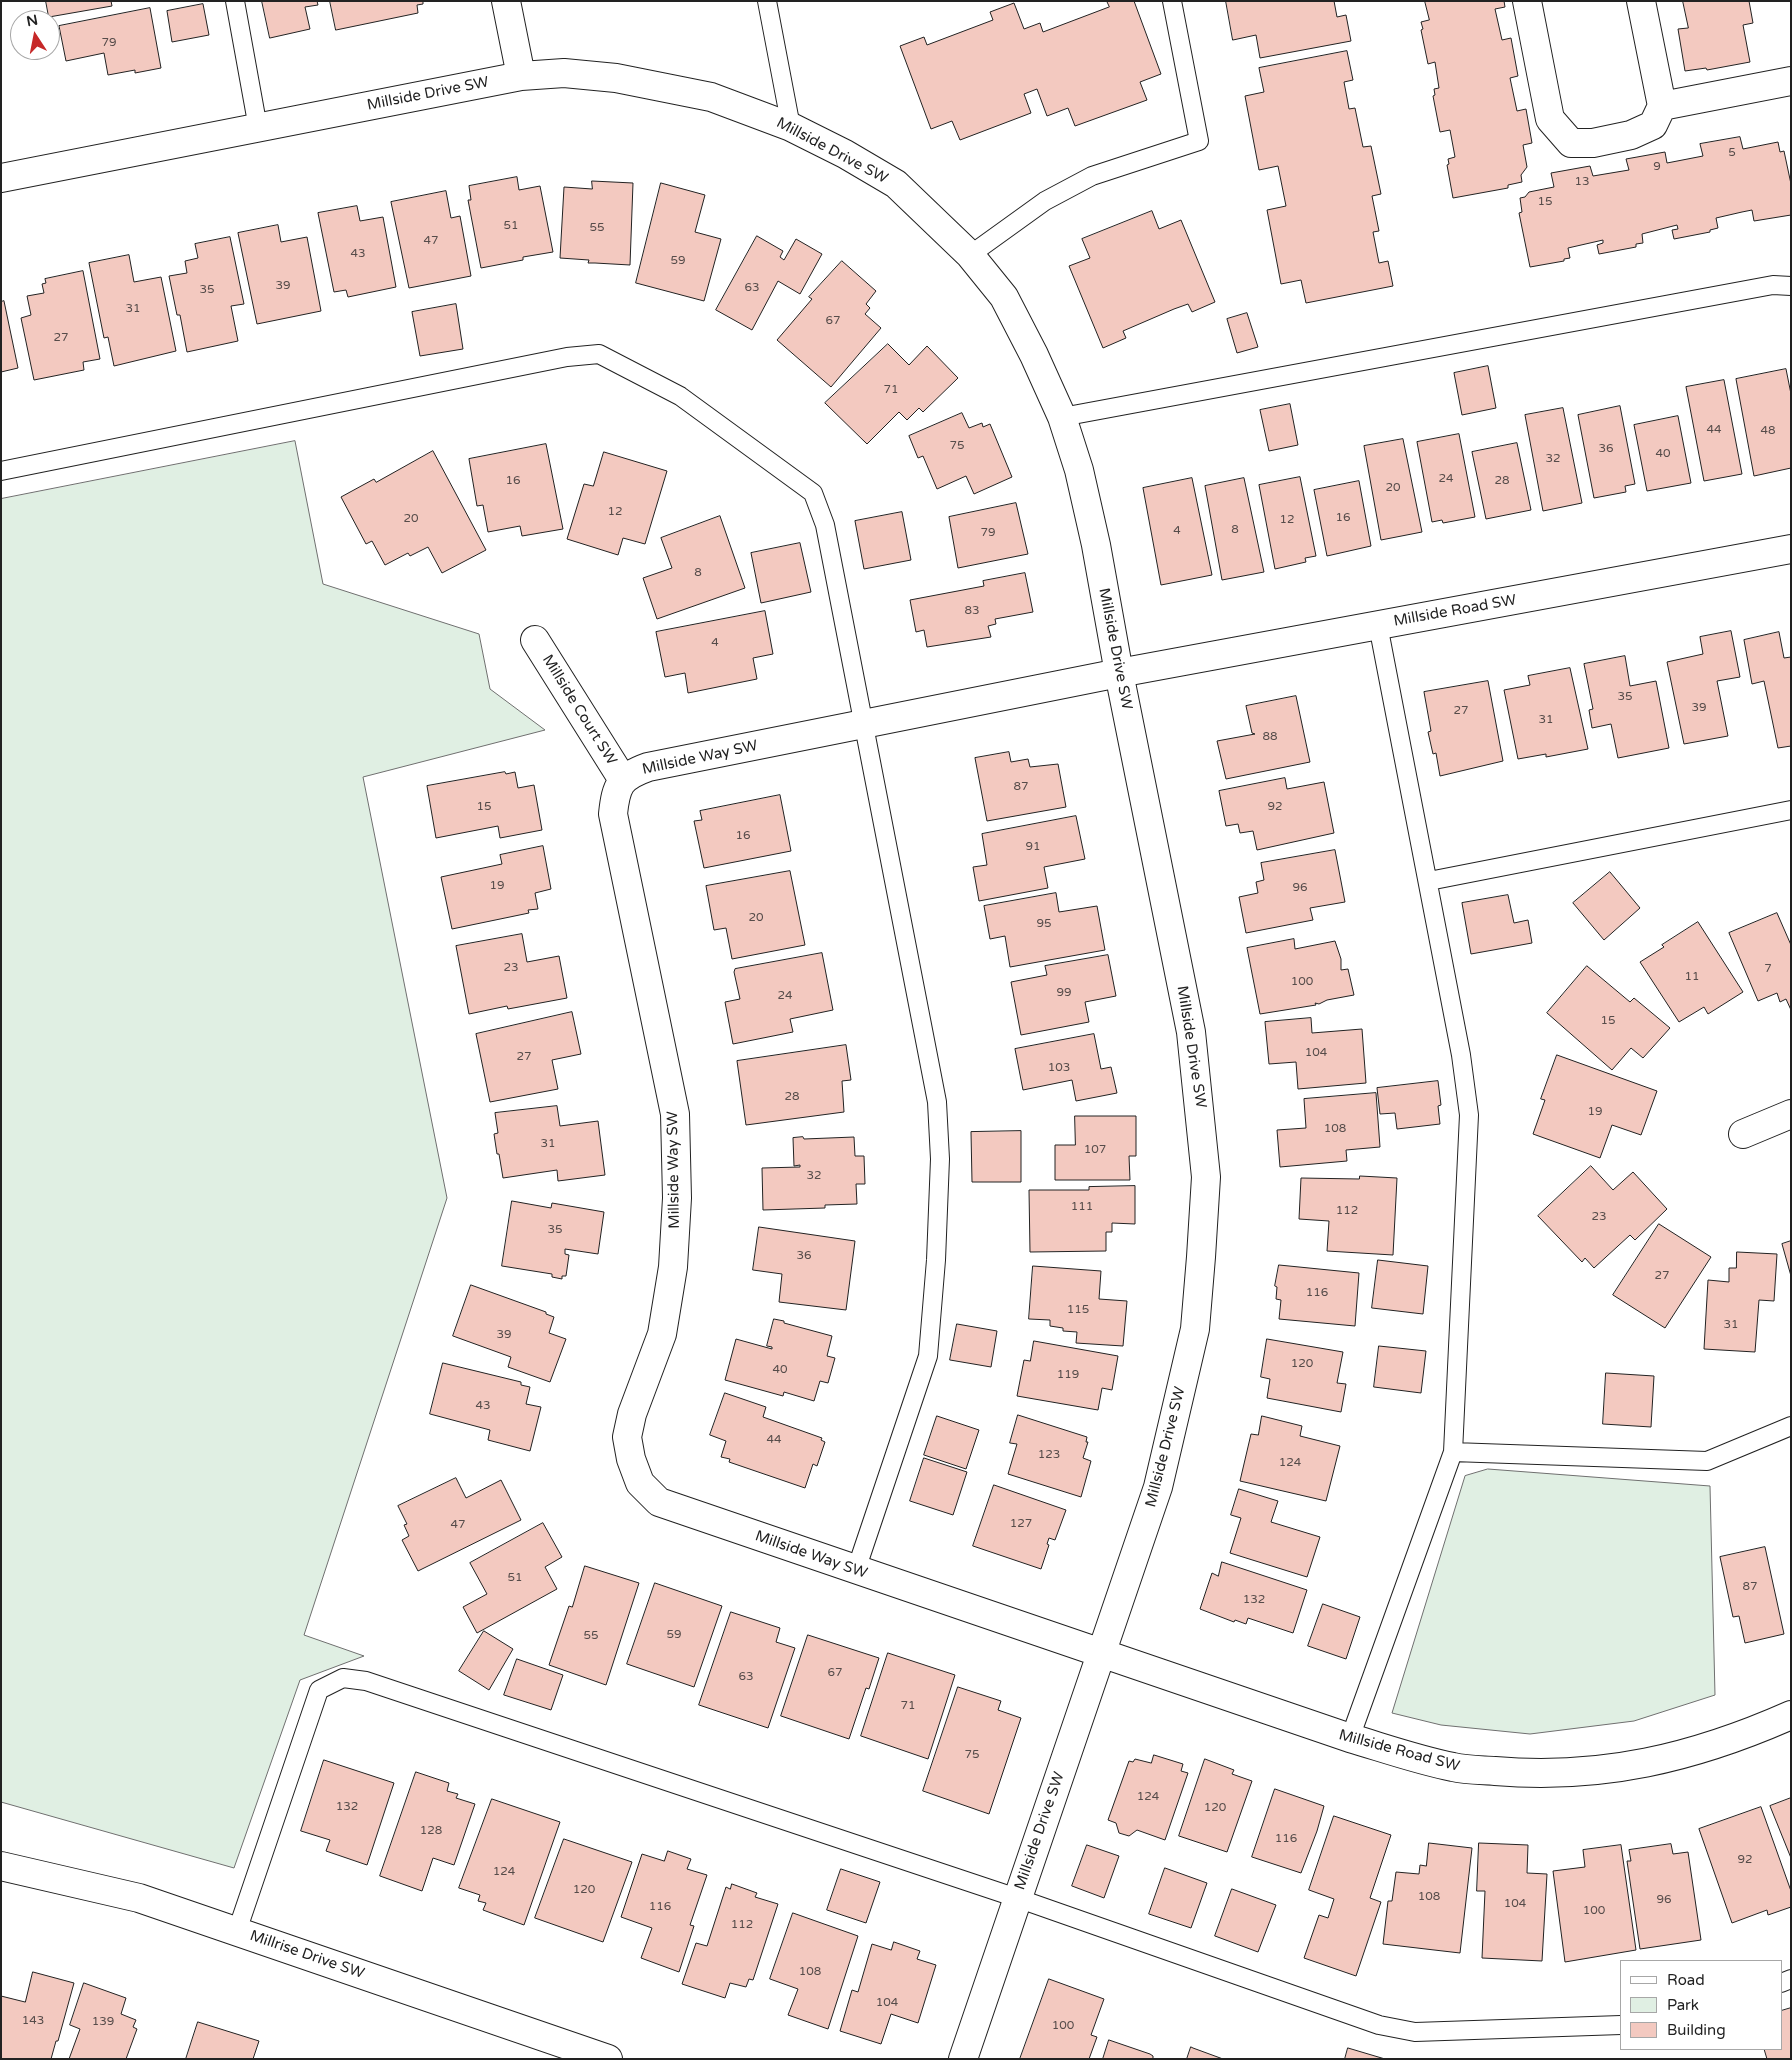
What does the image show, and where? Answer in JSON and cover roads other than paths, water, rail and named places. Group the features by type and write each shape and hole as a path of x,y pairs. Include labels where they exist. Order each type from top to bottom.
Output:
{"street":[{"path":"506,1 520,76"},
{"path":"1527,1 1550,119 1571,143 1594,143 1631,136 1652,125 1662,106 1641,1"},
{"name":"Millside Drive SW","path":"1,178 520,76 564,73 616,78 711,97 791,127 845,154 896,184 970,255 1004,298 1034,355 1062,417 1080,470 1092,526 1119,673 1191,1032 1206,1177 1194,1329 1158,1487 963,2059"},
{"path":"1662,106 1791,81"},
{"name":"Millside Road SW","path":"1119,673 1791,549"},
{"name":"Millside Court SW","path":"535,640 623,780"},
{"name":"Millside Way SW","path":"1102,1653 659,1502 640,1483 631,1459 627,1437 632,1414 662,1334 674,1267 677,1198 674,1114 613,814 615,792 623,780 634,772 648,767 1119,673"},
{"path":"1743,1134 1791,1114"},
{"name":"Millside Road SW","path":"1102,1653 1350,1738 1454,1768 1512,1773 1573,1773 1640,1764 1693,1753 1744,1736 1791,1716"},
{"name":"Millrise Drive SW","path":"1,1866 139,1898 237,1930 608,2059"}],"lane":[{"path":"235,1 258,128"},
{"path":"767,1 791,127"},
{"path":"970,255 1045,201 1092,176 1199,141 1172,1"},
{"path":"1062,417 1773,284 1791,286"},
{"path":"1,471 567,357 599,354 680,396 813,493 825,525 937,1102 940,1159 936,1260 928,1356 856,1570"},
{"path":"1350,1738 1454,1452 1469,1115 1461,1055 1429,881 1378,625"},
{"path":"1429,881 1791,810"},
{"path":"1454,1452 1707,1461 1791,1426"},
{"path":"237,1930 319,1690 343,1678 366,1681 1017,1898 1379,2025 1415,2032 1620,2025"}]}
